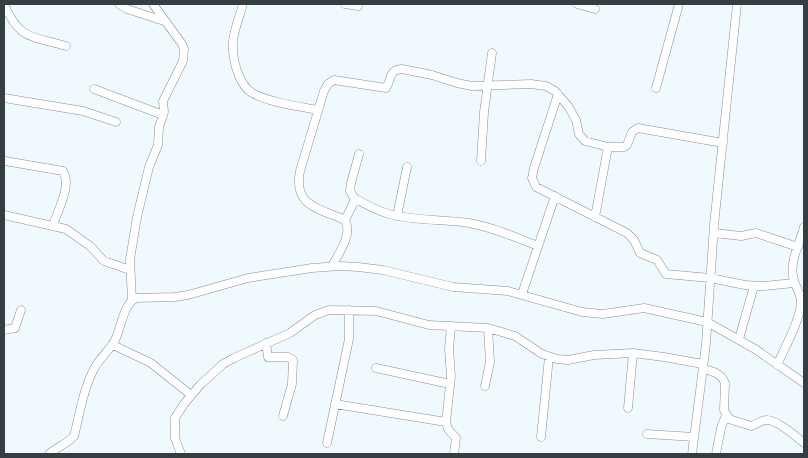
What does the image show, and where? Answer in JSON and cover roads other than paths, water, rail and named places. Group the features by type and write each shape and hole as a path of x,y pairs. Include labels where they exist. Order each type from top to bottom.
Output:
{"street":[{"path":"4,4 8,15 20,31 66,46"},
{"path":"119,4 132,11 164,20"},
{"path":"49,454 74,436 90,376 112,345 132,300 130,270 137,217 149,167 158,146 159,127 163,115 163,101 184,61 185,55 182,44 153,4"},
{"path":"243,4 233,40 241,82 246,88 260,96 318,110"},
{"path":"345,4 358,6"},
{"path":"577,4 595,10"},
{"path":"656,88 679,4"},
{"path":"692,454 703,367 714,233 737,4"},
{"path":"481,160 492,54"},
{"path":"332,266 347,233 348,228 345,220 304,200 298,184 324,91 328,84 334,80 386,88 390,75 397,70 432,75 464,85 538,84 551,88 558,94 574,115 579,134 590,143 624,148 632,132 638,128 723,142"},
{"path":"94,89 163,115"},
{"path":"558,94 534,168 532,178 536,187 632,236 640,253 657,260 666,274 710,278 754,286 794,283"},
{"path":"4,98 83,111 116,122"},
{"path":"595,217 608,147"},
{"path":"359,154 350,183 350,191 354,198 375,209 397,216 469,223 538,246"},
{"path":"5,161 63,171 66,183 53,225"},
{"path":"397,216 407,167"},
{"path":"522,294 555,196"},
{"path":"345,220 353,206 354,198"},
{"path":"4,215 53,225 73,232 104,261 130,270"},
{"path":"777,365 794,327 801,305 800,293 794,283 792,272 804,227"},
{"path":"714,233 741,236 756,233 798,247"},
{"path":"132,300 136,298 174,298 204,292 248,278 312,268 332,266 383,270 453,287 494,289 522,294 582,312 603,314 644,308 707,322 739,339 804,383"},
{"path":"739,339 754,286"},
{"path":"4,330 15,328 21,310"},
{"path":"327,443 349,339 349,310"},
{"path":"181,454 174,428 176,418 200,384 223,364 290,333 322,311 349,310 390,314 429,325 488,328 516,336 549,357 568,360 632,353 664,357 703,367 723,378 726,415 721,428 716,454"},
{"path":"451,326 449,349 451,369 446,422 448,429 456,438 454,454"},
{"path":"485,386 490,362 488,328"},
{"path":"266,343 268,357 288,357 293,360 291,390 283,416"},
{"path":"112,345 152,363 191,395"},
{"path":"628,408 632,353"},
{"path":"541,437 549,357"},
{"path":"376,368 450,384"},
{"path":"335,404 446,422"},
{"path":"726,415 732,421 751,426 764,420 769,420 784,428 804,443"},
{"path":"647,434 694,437"}]}
